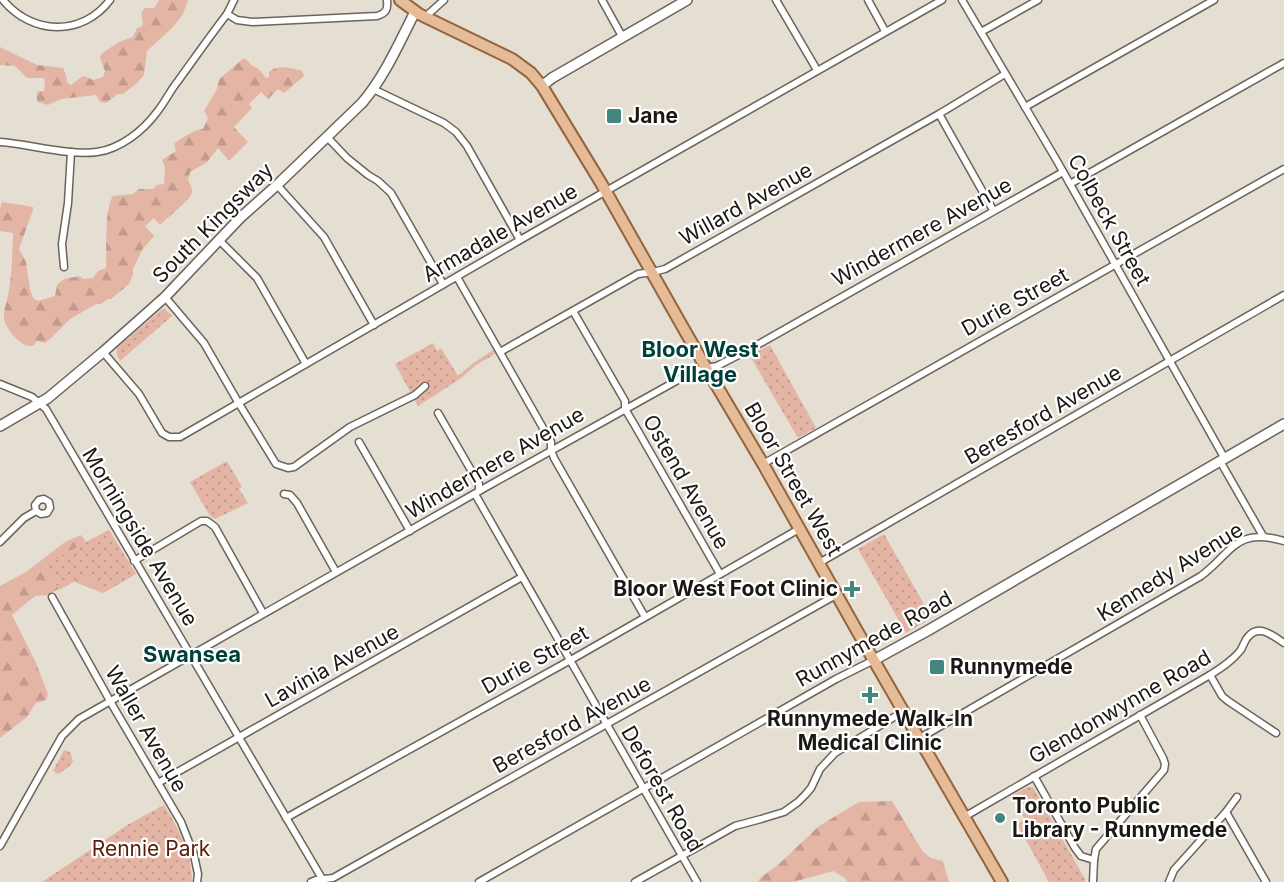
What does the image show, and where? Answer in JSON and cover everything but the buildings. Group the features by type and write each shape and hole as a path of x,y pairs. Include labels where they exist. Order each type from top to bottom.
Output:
{"main road":[{"name":"Bloor Street West","path":"400,0 420,14 512,59 531,73 542,86 653,272 1002,882"}],"street":[{"path":"3,0 14,12 27,20 55,27 66,27 85,21 110,0"},
{"path":"0,142 86,153 104,150 122,142 142,129 158,111 227,14 234,0"},
{"path":"227,14 237,20 252,22 377,16 386,12 387,0"},
{"path":"420,14 444,0"},
{"path":"602,0 623,38"},
{"path":"542,86 687,0"},
{"path":"776,0 816,70"},
{"path":"868,0 885,31"},
{"name":"Armadale Avenue","path":"103,352 139,394 162,433 169,437 182,436 816,70 942,0"},
{"name":"Colbeck Street","path":"962,0 1063,171 1263,536"},
{"path":"981,32 1038,0"},
{"path":"1025,107 1215,0"},
{"name":"South Kingsway","path":"0,426 55,393 165,297 240,218 362,103 420,14"},
{"path":"1070,184 1284,63"},
{"name":"Willard Avenue","path":"500,352 640,272 663,270 939,114 1005,74"},
{"path":"373,89 444,123 456,132 467,146 520,240"},
{"path":"939,114 993,210"},
{"path":"327,137 347,158 391,193 443,284"},
{"path":"64,267 62,244 68,203 71,152"},
{"name":"Durie Street","path":"763,464 1284,169"},
{"name":"Windermere Avenue","path":"0,846 62,736 80,719 550,450 694,371 717,366 750,349 1063,171"},
{"path":"277,185 324,237 374,325"},
{"path":"219,240 257,278 306,364"},
{"path":"458,277 551,442 550,450 645,617"},
{"name":"Beresford Avenue","path":"819,563 1284,295"},
{"path":"165,297 204,343 276,464 288,468 299,464 350,427 415,395 425,387"},
{"name":"Ostend Avenue","path":"573,311 625,401 625,409 720,574"},
{"name":"Morningside Avenue","path":"0,384 33,397 46,409 324,881"},
{"name":"Deforest Road","path":"438,412 479,484 477,492 522,578 697,882"},
{"name":"Runnymede Road","path":"479,882 836,679 927,631 1284,424"},
{"path":"359,442 410,531"},
{"path":"284,494 290,495 297,503 336,572"},
{"path":"0,542 24,518 36,511"},
{"path":"134,561 201,521 209,521 215,527 263,613"},
{"name":"Durie Street","path":"286,818 800,529"},
{"name":"Kennedy Avenue","path":"920,738 1201,576 1237,543 1253,536 1284,541"},
{"name":"Lavinia Avenue","path":"158,783 522,578"},
{"name":"Beresford Avenue","path":"311,882 333,878 836,595"},
{"name":"Waller Avenue","path":"52,597 187,835 197,864 197,882"},
{"name":"Glendonwynne Road","path":"964,817 1226,665 1248,637 1257,630 1270,634 1284,643"},
{"path":"1210,675 1222,696 1276,733"},
{"path":"636,882 735,826 784,812 805,795 820,769 835,753 904,711"},
{"path":"1093,882 1096,849 1164,770 1163,758 1140,715"},
{"path":"1034,776 1075,848 1081,856 1094,860"},
{"path":"1169,882 1174,870 1237,797"},
{"path":"1226,812 1266,882"}],"green space":[{"path":"159,0 188,0 183,14 173,27 147,51 144,75 123,94 118,94 106,103 100,102 96,95 61,99 48,105 38,102 37,94 38,91 44,91 45,79 27,78 15,66 0,65 0,47 37,65 63,68 67,82 71,85 83,76 94,80 103,77 105,71 100,58 101,54 119,42 133,37 137,28 143,24 141,13 145,8 154,8"},
{"path":"244,58 266,78 269,77 269,72 280,67 302,71 304,76 284,93 278,89 268,99 261,92 249,104 252,108 234,127 248,142 229,161 218,148 207,162 190,172 188,180 192,193 190,197 160,225 154,218 145,226 154,236 142,250 129,284 111,299 96,304 70,319 45,343 37,341 33,346 28,346 19,341 11,333 4,319 11,277 13,233 0,231 2,202 33,207 19,249 26,262 33,298 38,301 55,296 57,285 64,279 80,276 83,279 93,278 98,271 106,268 107,220 113,196 133,194 139,189 153,189 157,185 164,184 165,169 162,160 176,151 174,144 192,132 203,129 208,118 204,111 217,89 219,79"},
{"path":"163,309 172,316 120,361 117,348"},
{"path":"433,343 437,351 441,348 458,376 493,350 495,354 418,406 395,364"},
{"path":"770,345 816,428 798,438 750,356"},
{"path":"227,461 248,503 215,519 210,516 190,482"},
{"path":"109,530 136,574 103,593 72,581 48,595 35,596 12,615 36,663 48,694 46,700 36,703 27,717 0,738 0,586 26,572 65,542 81,535 86,542"},
{"path":"109,530 136,574 103,593 91,572 59,590 46,564"},
{"path":"884,534 932,618 906,633 858,549"},
{"path":"64,750 70,752 73,761 69,767 58,774 53,771"},
{"path":"1028,787 1033,787 1085,882 1049,882 1017,824 1025,819 1011,796"},
{"path":"892,801 923,852 931,858 943,861 949,882 847,882 845,878 833,871 793,882 758,882 819,826 859,802"},
{"name":"Rennie Park","path":"164,805 187,851 192,882 42,882 129,824"}],"place":[{"name":"Jane","path":"614,116"},
{"name":"Bloor West Foot Clinic","path":"852,589"},
{"name":"Runnymede","path":"937,667"},
{"name":"Runnymede Walk-In Medical Clinic","path":"870,695"},
{"name":"Toronto Public Library - Runnymede","path":"1000,818"}],"district":[{"name":"Bloor West Village","path":"700,362"},
{"name":"Swansea","path":"192,654"}]}
